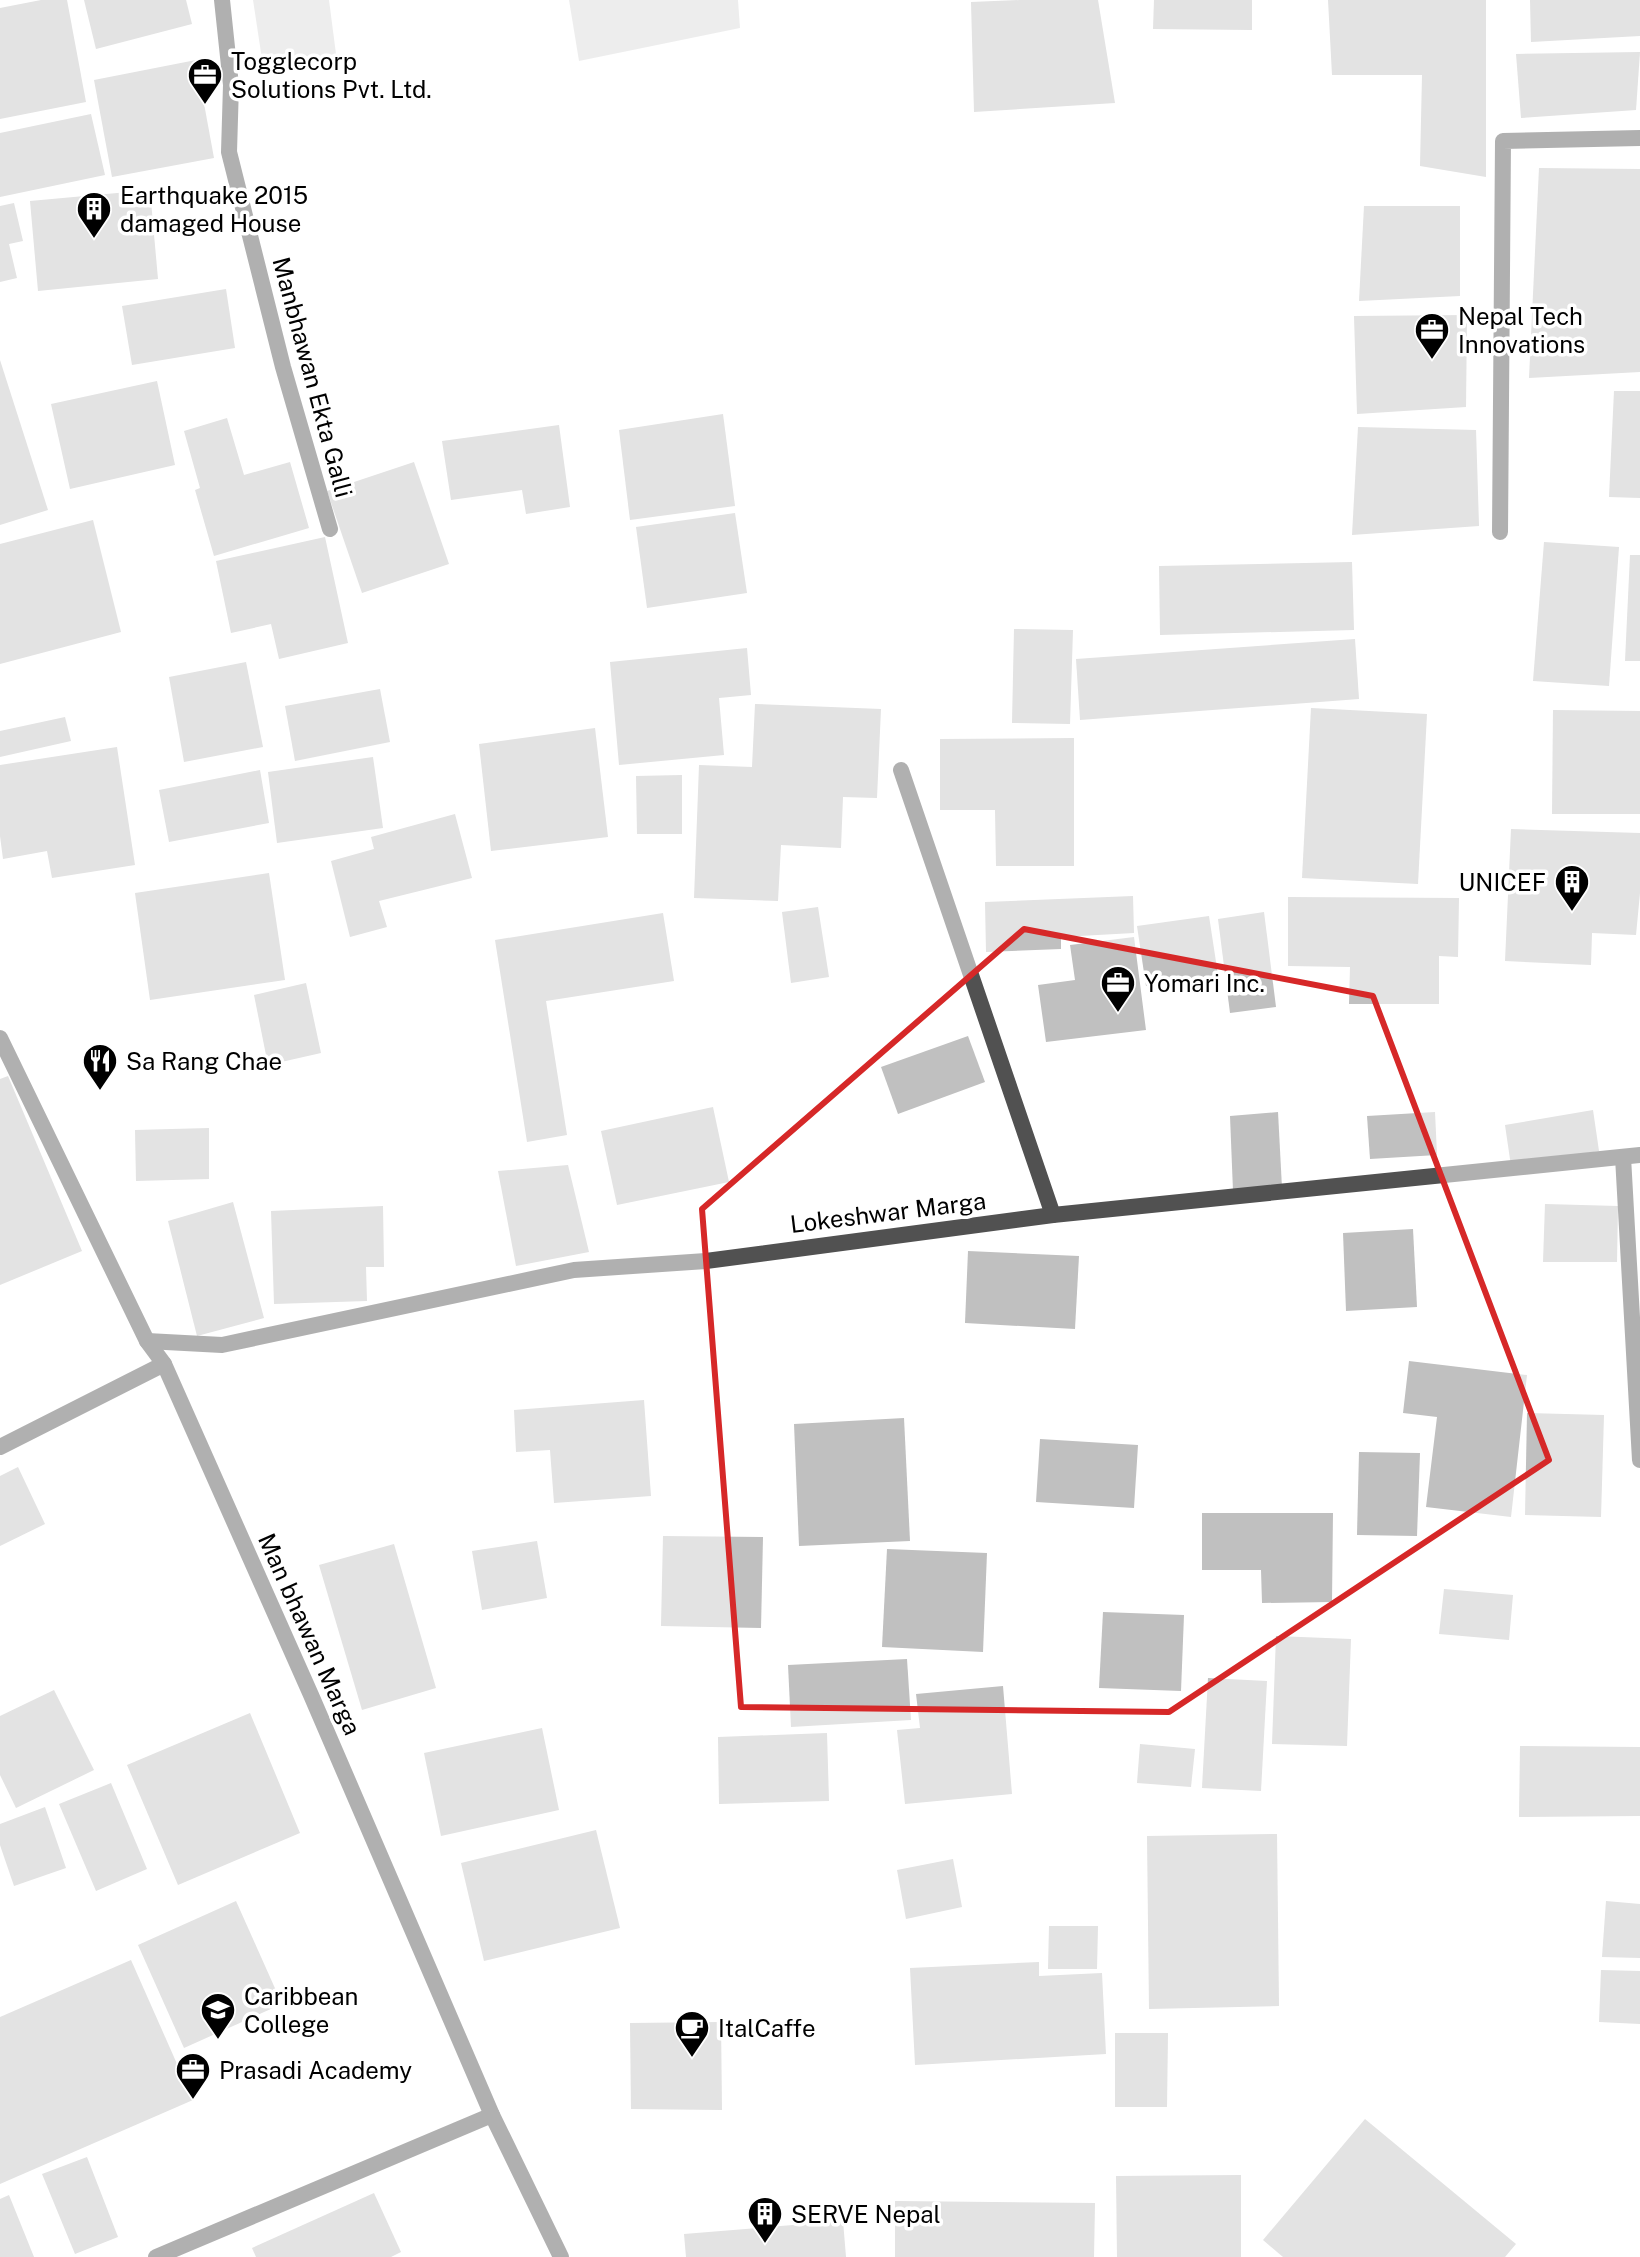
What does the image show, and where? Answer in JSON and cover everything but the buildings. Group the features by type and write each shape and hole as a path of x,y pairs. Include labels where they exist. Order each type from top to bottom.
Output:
{"street":[{"name":"Manbhawan Ekta Galli","path":"222,0 231,85 229,152 283,367 330,529"},
{"path":"1500,532 1503,141 1640,138"},
{"path":"901,770 1053,1215"},
{"name":"Man bhawan Marga","path":"0,1038 147,1341 164,1364 318,1710 492,2115 561,2257"},
{"name":"Lokeshwar Marga","path":"147,1341 222,1345 574,1270 706,1261 1053,1215 1640,1155"},
{"path":"1623,1157 1640,1460"},
{"path":"0,1447 164,1364"},
{"path":"156,2257 492,2115"}],"highlighted area":[{"path":"1024,929 1373,996 1549,1460 1169,1712 741,1707 702,1209"}],"shaded area":[{"path":"253,0 329,0 336,54 263,66"},
{"path":"569,0 738,0 740,28 579,61"}],"place":[{"name":"Togglecorp Solutions Pvt. Ltd.","path":"205,106"},
{"name":"Earthquake 2015 damaged House","path":"94,240"},
{"name":"Nepal Tech Innovations","path":"1432,361"},
{"name":"UNICEF","path":"1572,913"},
{"name":"Yomari Inc.","path":"1118,1014"},
{"name":"Sa Rang Chae","path":"100,1092"},
{"name":"Caribbean College","path":"218,2041"},
{"name":"ItalCaffe","path":"692,2059"},
{"name":"Prasadi Academy","path":"193,2101"},
{"name":"SERVE Nepal","path":"765,2245"}]}
